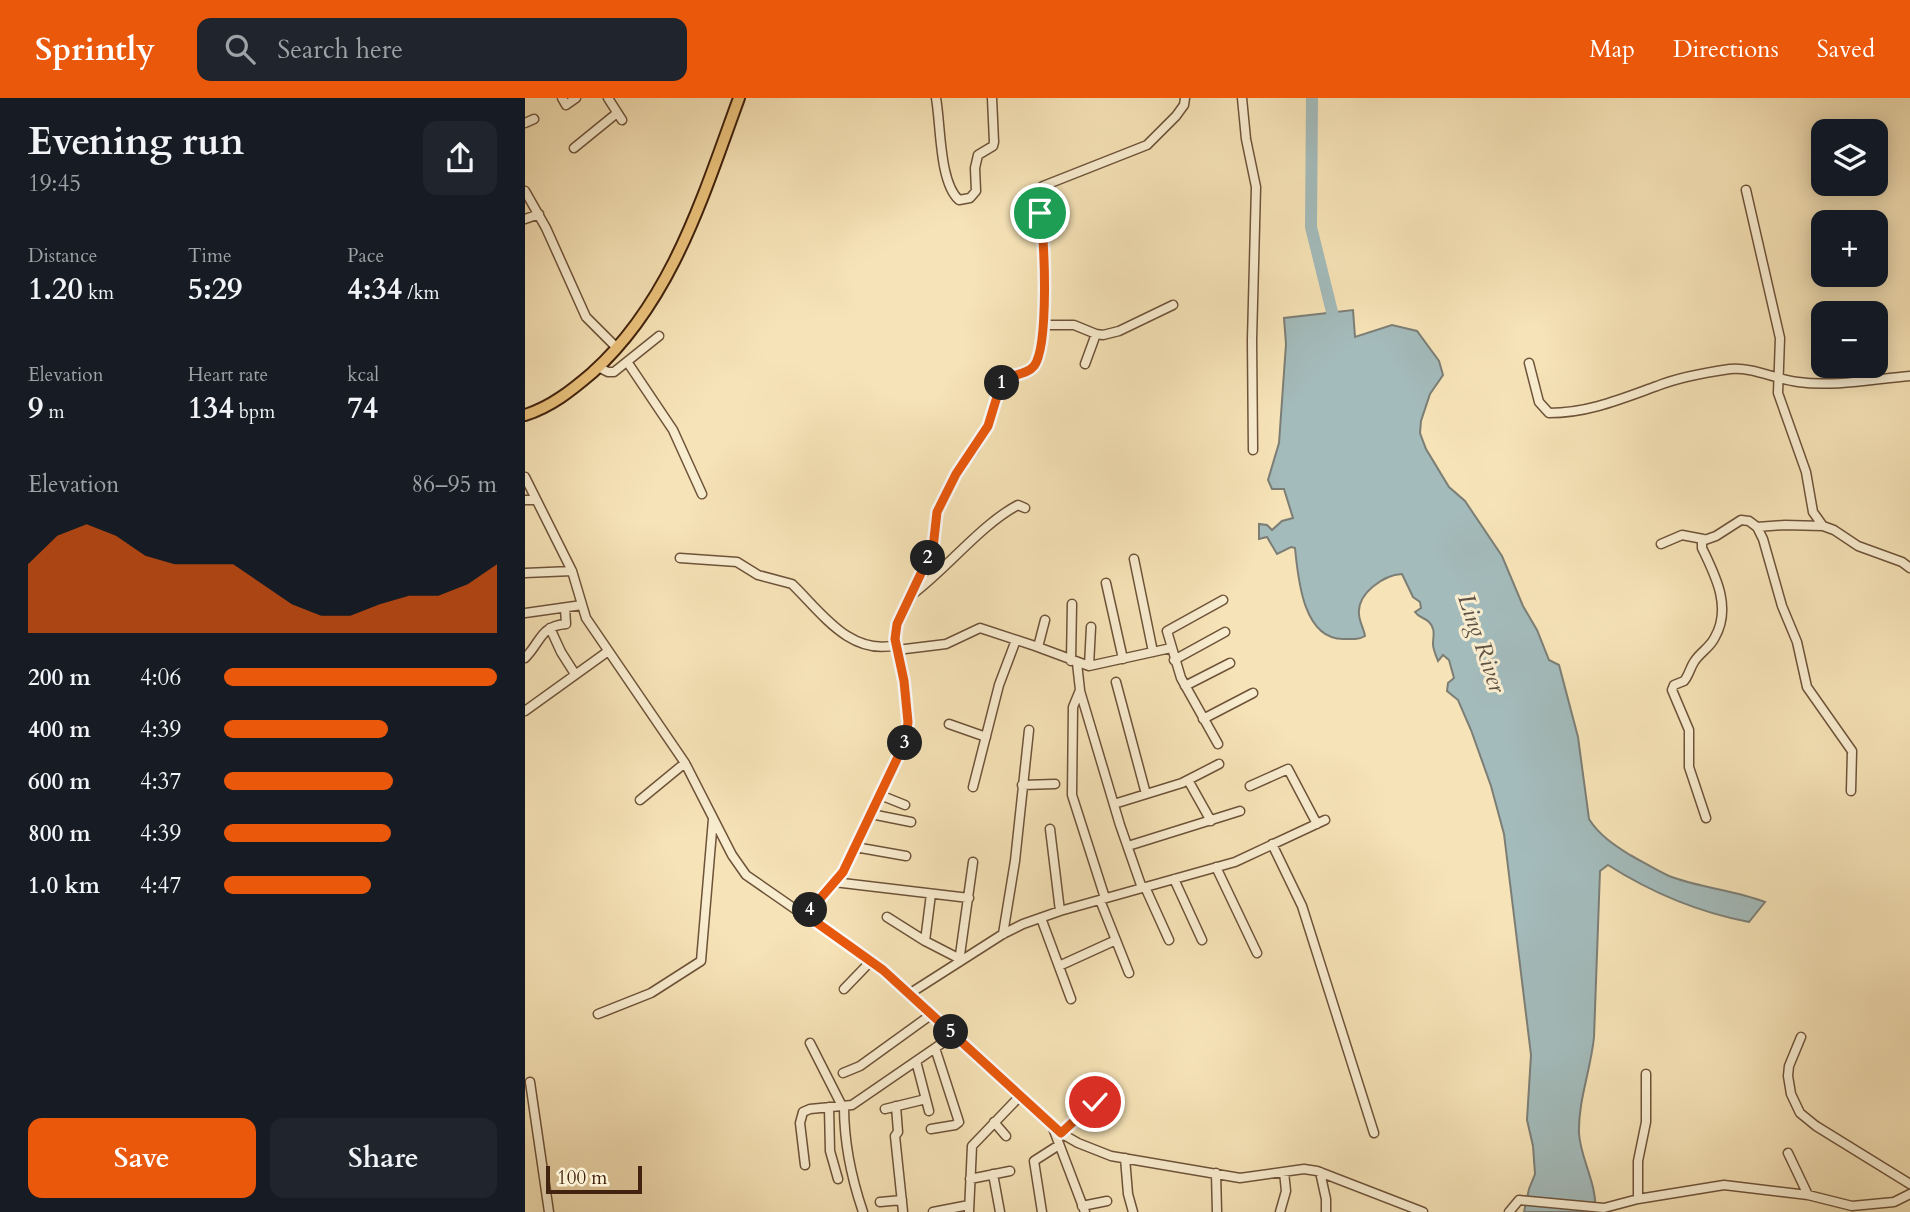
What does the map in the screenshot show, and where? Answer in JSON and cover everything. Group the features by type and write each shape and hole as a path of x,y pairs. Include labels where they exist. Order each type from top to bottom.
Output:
{"main road":[{"path":"525,415 551,404 571,391 598,367 617,348 651,303 683,245 739,98"}],"street":[{"path":"562,98 566,105 576,98"},
{"path":"574,148 619,117 608,98"},
{"path":"936,98 944,172 959,200 970,198 976,191 975,168 978,155 993,146 992,98"},
{"path":"806,915 843,872 906,740 908,722 897,647 897,624 933,548 935,518 942,501 956,474 988,426 1004,379 1034,367 1038,359 1043,325 1044,236 1039,190 1043,186 1147,145 1176,116 1184,105 1185,98"},
{"path":"1242,98 1246,139 1256,187 1252,340 1253,450"},
{"path":"525,123 534,119"},
{"path":"1746,190 1780,338 1777,377 1780,401 1806,472 1813,512 1823,526"},
{"path":"525,191 539,214 586,317 617,348"},
{"path":"525,219 539,214"},
{"path":"1043,325 1074,325 1096,334 1119,331 1174,305"},
{"path":"1085,365 1096,334"},
{"path":"598,367 614,372 659,336"},
{"path":"628,363 673,430 702,494"},
{"path":"1529,363 1539,402 1549,413 1592,409 1635,396 1659,385 1729,370 1749,369 1799,383 1910,376"},
{"path":"525,477 572,571 586,618 685,763 732,855 746,874 871,961 1061,1133 1078,1143 1125,1158 1240,1178 1304,1169 1320,1172 1423,1212"},
{"path":"525,500 536,500"},
{"path":"911,595 936,576 999,517 1019,505 1025,508"},
{"path":"1661,544 1682,535 1703,539 1716,536 1741,520 1749,521 1757,527 1765,542 1782,606 1797,642 1807,687 1853,751 1851,792"},
{"path":"1757,527 1823,526 1859,546 1902,562 1910,568"},
{"path":"1703,539 1702,548 1719,585 1721,618 1717,635 1709,648 1695,660 1684,681 1674,685 1672,690 1689,730 1689,767 1706,818"},
{"path":"680,558 737,562 758,575 792,584 851,640 871,648 946,644 980,628 1089,666 1171,649"},
{"path":"1133,559 1153,652"},
{"path":"525,573 572,571"},
{"path":"1106,583 1123,659"},
{"path":"1218,744 1185,686 1174,660 1167,631 1223,600"},
{"path":"1072,604 1074,662 1080,690 1128,846 1144,888 1169,940"},
{"path":"525,613 582,605"},
{"path":"525,658 533,651 544,631 566,624 565,608"},
{"path":"1038,647 1045,620"},
{"path":"1089,666 1091,627"},
{"path":"550,628 575,674"},
{"path":"1174,660 1225,632"},
{"path":"972,787 1008,656 1016,639"},
{"path":"525,711 607,652"},
{"path":"1185,686 1230,663"},
{"path":"1116,682 1146,794"},
{"path":"1080,690 1073,708 1072,795 1102,899 1129,973"},
{"path":"1203,719 1253,693"},
{"path":"949,724 986,737"},
{"path":"1003,934 1029,730"},
{"path":"639,800 685,763"},
{"path":"1114,804 1188,780 1219,764"},
{"path":"909,994 1003,934 1041,918 1235,862 1321,822 1288,769 1250,786"},
{"path":"1188,780 1211,821"},
{"path":"1022,785 1055,784"},
{"path":"880,795 905,805"},
{"path":"1128,846 1240,811"},
{"path":"871,814 911,822"},
{"path":"598,1014 651,993 701,961 713,816"},
{"path":"1050,829 1060,911"},
{"path":"1272,844 1302,906 1374,1133"},
{"path":"855,847 906,856"},
{"path":"959,961 973,862"},
{"path":"1216,867 1257,953"},
{"path":"1174,879 1202,940"},
{"path":"834,883 969,898"},
{"path":"925,941 931,894"},
{"path":"887,916 959,961"},
{"path":"1041,918 1071,999"},
{"path":"1059,966 1116,940"},
{"path":"844,989 871,961"},
{"path":"843,1073 860,1066 932,1014"},
{"path":"805,1165 801,1116 810,1109 843,1106 860,1100 954,1035"},
{"path":"1801,1037 1789,1066 1788,1076 1791,1094 1800,1113 1816,1126 1910,1184"},
{"path":"810,1043 843,1106 846,1145 863,1212"},
{"path":"931,1129 959,1122 935,1048"},
{"path":"916,1061 929,1111"},
{"path":"1638,1199 1638,1161 1646,1122 1646,1074"},
{"path":"530,1082 549,1212"},
{"path":"933,1212 969,1208 972,1146 1021,1095"},
{"path":"1061,1133 1084,1110 1107,1095"},
{"path":"885,1109 926,1099"},
{"path":"896,1106 898,1132 895,1136 903,1212"},
{"path":"829,1107 830,1151 838,1179"},
{"path":"995,1122 1006,1136"},
{"path":"1052,1125 1084,1209 1107,1201"},
{"path":"1042,1212 1034,1161 1059,1145"},
{"path":"1788,1153 1808,1195"},
{"path":"1125,1158 1128,1194 1133,1212"},
{"path":"970,1179 1010,1171"},
{"path":"1280,1212 1286,1191 1284,1172"},
{"path":"1320,1172 1326,1212"},
{"path":"1216,1173 1217,1212"},
{"path":"993,1174 1000,1212"},
{"path":"1509,1212 1519,1200 1604,1208 1638,1199 1724,1185 1808,1195 1852,1209 1894,1202 1910,1194"},
{"path":"880,1202 902,1200"}],"water":[{"path":"1353,310 1355,337 1392,325 1417,331 1439,361 1443,375 1430,394 1420,433 1426,449 1449,487 1465,501 1502,556 1549,660 1559,665 1578,737 1589,819 1593,825 1618,847 1669,876 1765,902 1749,922 1711,913 1675,900 1608,865 1600,871 1594,1037 1579,1133 1594,1192 1595,1212 1524,1212 1535,1174 1533,1146 1527,1120 1531,1055 1504,834 1491,786 1471,730 1458,700 1447,691 1448,683 1454,678 1449,660 1443,655 1438,661 1433,646 1433,627 1415,612 1421,608 1420,602 1413,597 1402,574 1373,586 1362,599 1359,614 1365,636 1353,639 1330,637 1311,619 1305,605 1295,548 1291,547 1277,554 1267,537 1259,539 1259,524 1267,525 1272,530 1282,521 1293,518 1284,489 1272,489 1268,480 1279,443 1286,344 1284,318"}],"waterway":[{"name":"Ling River","path":"1312,98 1311,227 1336,328"}],"route":[{"path":"1040,213 1044,236 1044,319 1038,359 1031,369 1004,379 988,426 956,474 937,512 933,548 897,624 895,639 904,681 908,722 906,740 843,872 806,915 883,970 1061,1133 1095,1102"}]}
